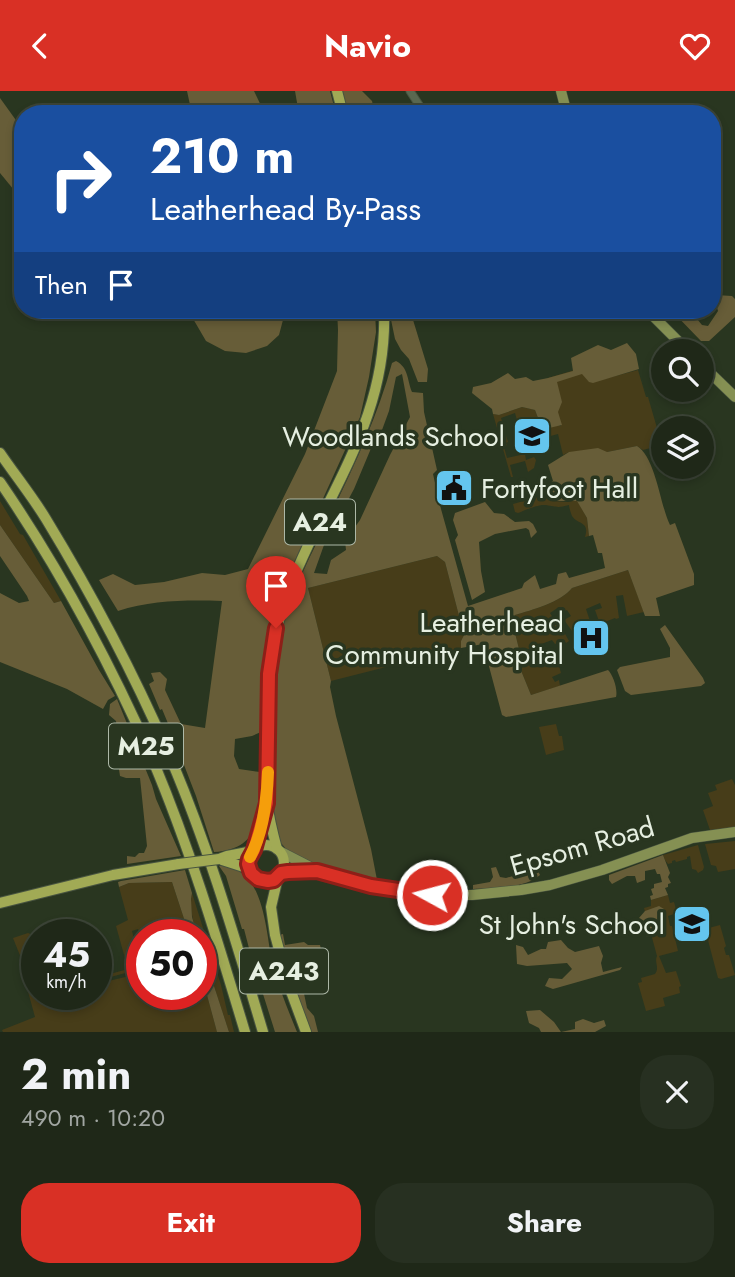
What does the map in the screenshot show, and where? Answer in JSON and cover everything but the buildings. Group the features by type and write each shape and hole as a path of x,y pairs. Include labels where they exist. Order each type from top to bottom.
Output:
{"highway":[{"name":"A24","path":"267,803 269,674 276,628 293,581 354,450 373,402 383,352 384,319"},
{"name":"M25","path":"0,453 45,518 111,631 167,751 199,834 263,1032"},
{"name":"M25","path":"0,482 31,527 105,658 151,756 179,827 245,1032"},
{"path":"267,803 284,863 280,875 268,881 258,879 250,869 249,859 267,803"},
{"path":"0,903 113,875 219,859 265,845 279,851"},
{"path":"219,859 250,869"},
{"name":"A243","path":"271,907 280,875"},
{"name":"A243","path":"258,879 271,907 284,970 306,1032"}],"main road":[{"path":"656,319 677,339"},
{"path":"714,377 735,397"},
{"name":"Epsom Road","path":"279,851 317,871 371,886 432,895 481,895 550,885 692,838 735,832"},
{"name":"Epsom Road","path":"280,875 295,871 317,871"}],"shaded area":[{"path":"187,91 254,91 261,105 190,105"},
{"path":"295,91 330,91 334,105 297,105"},
{"path":"341,91 362,91 373,105 344,105"},
{"path":"0,98 14,117 14,190 0,173"},
{"path":"721,295 732,296 735,299 735,317 711,339 699,339 680,319 697,319 702,325 708,326 713,319 721,319"},
{"path":"193,319 283,320 279,335 267,346 246,353 225,351 206,341"},
{"path":"337,319 375,319 369,377 360,417 273,609 263,661 261,732 235,739 234,756 239,769 260,772 260,800 256,825 242,844 214,852 167,721 149,684 154,681 151,673 160,672 167,679 165,690 181,724 205,728 222,601 157,603 118,611 99,580 113,574 135,585 164,582 202,573 225,575 248,569 305,454 337,371"},
{"path":"391,319 413,319 428,369 427,382 418,382 409,359 395,339"},
{"path":"627,343 636,354 639,369 593,383 582,374 557,382 562,402 558,412 562,425 549,428 540,423 535,410 522,407 499,415 493,414 492,409 472,393 473,387 491,383 508,373 515,379 526,377 533,381 573,371 571,358 598,345 611,350"},
{"path":"396,361 403,367 412,392 423,393 424,412 437,470 433,474 468,606 522,588 524,583 535,575 540,589 556,584 558,574 566,572 569,578 605,568 602,553 598,553 593,535 589,536 587,518 577,501 551,501 545,495 548,485 553,481 548,465 569,452 598,448 607,452 637,446 643,452 651,466 651,479 655,479 670,525 675,523 694,574 694,585 656,598 660,616 645,616 628,570 572,588 554,601 515,615 512,621 519,649 520,668 531,695 608,670 615,682 616,697 506,717 502,715 483,644 461,648 464,635 445,562 437,556 308,588 331,681 336,716 378,885 324,871 287,850 281,843 276,831 274,812 272,716 275,668 288,609 364,443 392,363","holes":["402,374 410,417 360,520 345,541 346,550 331,560 327,574 314,573 324,545 382,430 396,377"]},
{"path":"588,366 593,382 638,370 654,416 651,416 651,448 643,450 637,446 607,452 569,452 563,455 558,434 528,442 522,438 515,413 501,418 508,442 504,447 507,458 525,454 526,460 534,457 536,460 534,468 528,472 525,461 510,465 511,477 493,414 499,415 522,407 535,410 540,423 561,426 548,378"},
{"path":"545,495 551,501 577,500 587,518 589,536 585,537 585,526 574,519 569,505 543,505 515,512 513,504"},
{"path":"0,501 61,601 54,603 0,525"},
{"path":"485,502 494,513 504,514 515,522 529,521 537,532 531,538 526,528 495,534 479,542 485,592 472,600 455,540 458,535 453,520 455,513"},
{"path":"0,525 54,603 61,601 115,696 108,700 103,709 67,689 0,662 0,593 19,603 29,601 0,556"},
{"path":"437,556 445,562 464,635 461,648 331,681 308,588"},
{"path":"628,570 644,612 627,616 623,595 616,596 619,618 600,624 595,610 602,608 600,603 586,609 592,627 575,635 564,620 571,616 567,610 563,612 559,607 550,613 553,618 548,621 552,627 559,623 569,641 566,643 563,640 555,644 552,640 523,651 525,656 521,657 528,664 549,656 549,652 560,661 561,673 552,677 555,682 559,680 560,686 531,695 520,668 519,649 512,621 515,615 554,601 572,588"},
{"path":"665,625 705,683 701,686 631,695 625,691 617,670 620,667 670,657 670,648 660,629"},
{"path":"117,699 181,856 127,864 127,856 135,857 144,853 147,846 140,778 120,776 116,721 109,715 110,704"},
{"path":"556,724 559,736 562,736 564,750 546,755 539,727"},
{"path":"732,779 735,785 735,827 710,830 703,810 713,806 708,793 717,790 715,785"},
{"path":"735,841 735,869 718,872 716,866 711,865 705,844"},
{"path":"698,845 704,867 698,873 692,869 690,856 668,864 663,855"},
{"path":"663,855 670,873 668,877 671,883 665,888 668,895 651,900 654,884 662,882 655,869 645,871 645,880 637,883 635,876 627,876 612,884 609,880 609,875"},
{"path":"219,866 234,869 246,877 255,889 265,919 275,974 297,1032 275,1032 244,929 226,876"},
{"path":"496,867 500,877 506,878 537,869 540,875 518,885 473,889 473,885 490,882 493,877 491,868"},
{"path":"185,870 192,893 193,919 184,919 172,882 129,883 119,887 118,882"},
{"path":"172,882 184,919 128,919 119,887 129,883"},
{"path":"192,893 200,919 193,919"},
{"path":"668,895 670,903 674,902 677,913 668,916 678,951 659,956 666,973 676,971 681,986 680,993 663,998 665,1006 646,1011 638,983 642,982 641,978 655,974 657,956 644,908 651,906 651,900"},
{"path":"659,906 664,909 666,916 662,922 655,925 652,937 647,937 639,918 645,911"},
{"path":"126,921 126,962 116,926"},
{"path":"720,925 726,955 729,955 735,975 721,979 718,978 705,929"},
{"path":"283,934 285,945 304,942 308,945 320,945 321,949 310,960 305,961 306,973 301,979 307,1008 314,1016 318,1032 309,1032 302,1014 279,935"},
{"path":"21,935 21,958 13,938"},
{"path":"561,940 575,952 599,946 603,956 603,972 622,967 620,970 553,989 545,986 549,978 562,979 572,969 567,963 527,966 517,964 516,945 523,947 528,955 546,949 548,942"},
{"path":"126,970 126,973 112,977 112,973"},
{"path":"217,972 234,1032 229,1032 217,995"},
{"path":"126,977 126,1010 211,1010 217,1032 2,1030 35,1017 33,1010 112,1010 112,980"},
{"path":"217,995 229,1032 217,1032 211,1010 217,1010"},
{"path":"540,1010 561,1032 541,1032 529,1023 526,1011"},
{"path":"583,1019 594,1023 604,1020 606,1026 595,1032 561,1032 575,1029 575,1022"}],"slow traffic":[{"path":"250,857 267,803 268,772"}],"place":[{"name":"Woodlands School","path":"532,436"},
{"name":"Fortyfoot Hall","path":"454,488"},
{"name":"Leatherhead Community Hospital","path":"591,638"},
{"name":"St John's School","path":"692,924"}],"route":[{"path":"276,628 269,674 267,803 249,859 251,873 258,879 268,881 274,880 281,873 317,871 371,886 432,895"}]}
